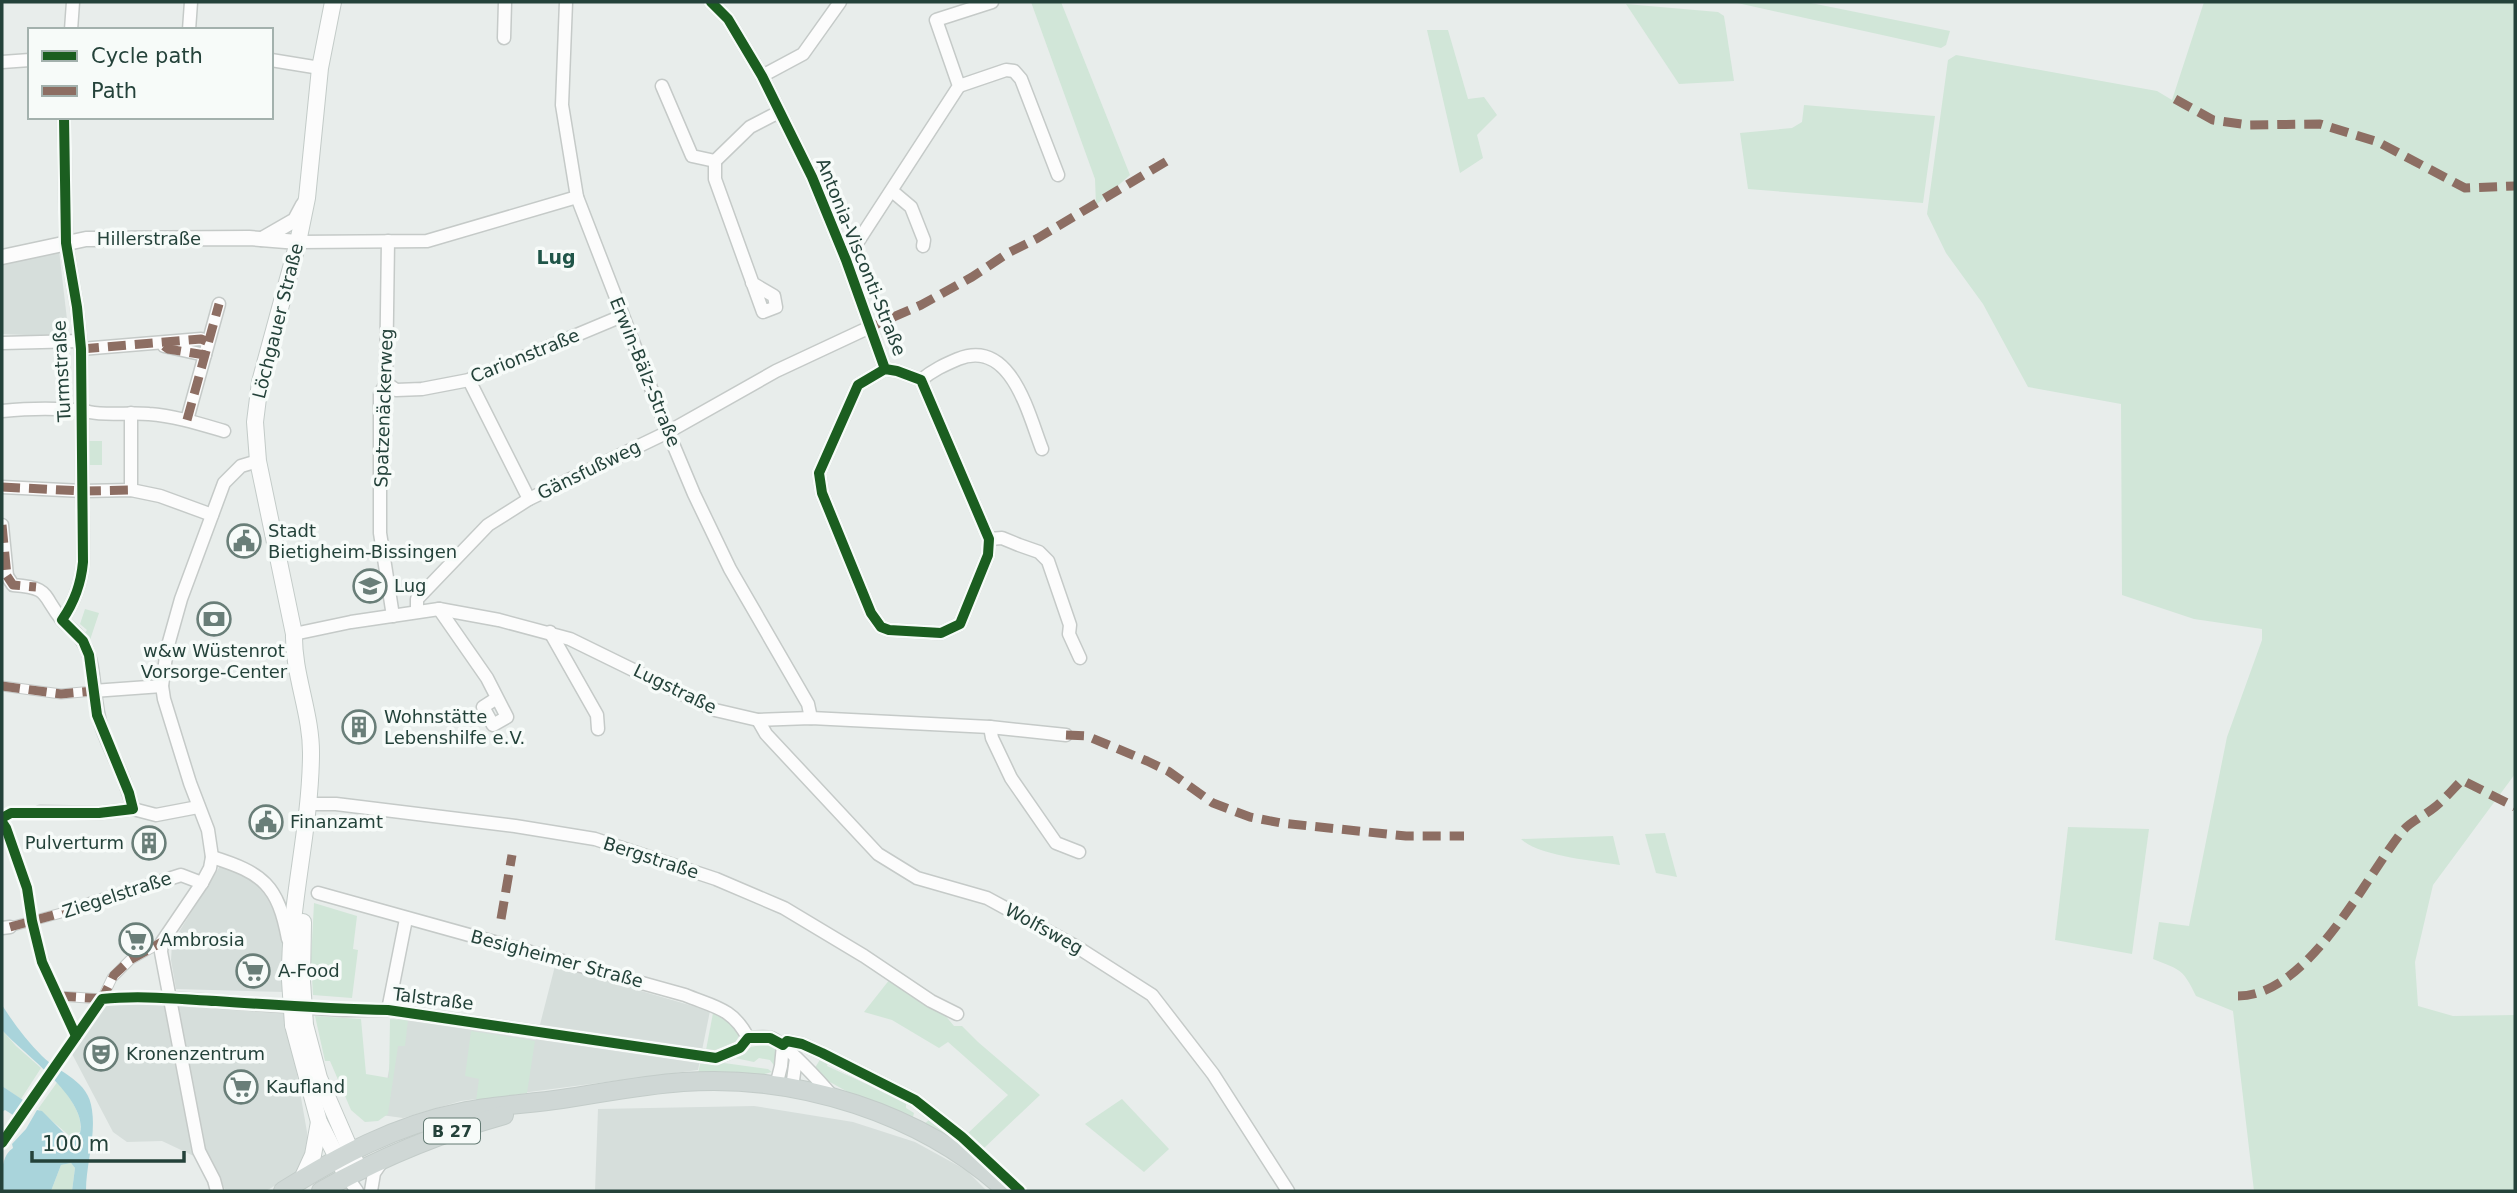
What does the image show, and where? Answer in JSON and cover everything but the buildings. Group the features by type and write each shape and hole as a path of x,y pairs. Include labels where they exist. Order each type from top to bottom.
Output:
{"main road":[{"name":"Löchgauer Straße","path":"306,899 306,867 315,804 311,751 294,649 294,634 258,461 255,422 260,382 298,242 307,198 320,68 333,2"},
{"path":"302,1180 313,1155 319,1122 299,1025 296,980 290,946 306,899"},
{"path":"296,980 306,899"},
{"path":"299,1025 339,1122 350,1182"},
{"name":"B 27","path":"283,1191 344,1155 407,1127 445,1116 683,1082 714,1081 784,1087 832,1096 885,1115 958,1154 1007,1191"},
{"name":"B 27","path":"321,1191 350,1182 384,1159 469,1125 555,1100"},
{"path":"319,1122 327,1126 339,1122"},
{"path":"319,1122 344,1155"}],"street":[{"path":"71,28 73,2"},
{"path":"189,28 191,2"},
{"path":"504,38 505,2"},
{"name":"Erwin-Bälz-Straße","path":"566,2 562,106 577,197 668,432 730,569 808,705 811,718"},
{"name":"Antonia-Visconti-Straße","path":"711,2 727,19 762,76 813,177 885,369 897,370 921,380"},
{"path":"762,76 803,54 840,2"},
{"path":"959,86 936,20 992,2"},
{"path":"2,62 28,60"},
{"path":"273,60 320,68"},
{"path":"846,260 959,86 1006,70 1014,71 1021,79 1058,175"},
{"path":"662,86 692,156 715,162"},
{"path":"751,283 715,179 715,162 750,127 779,112"},
{"name":"Turmstraße","path":"62,620 72,605 82,577 83,491 80,345 66,243 64,119"},
{"path":"892,191 911,207 924,240 923,246"},
{"path":"298,242 427,241 577,197"},
{"path":"262,239 295,220 307,198"},
{"name":"Hillerstraße","path":"2,257 86,239 262,239 298,242"},
{"name":"Spatzenäckerweg","path":"388,241 387,383 380,394 380,533 393,615"},
{"path":"187,420 219,304"},
{"name":"Carionstraße","path":"387,383 396,390 422,389 469,380 622,316"},
{"name":"Gänsfußweg","path":"417,611 417,599 488,525 529,499 668,432 776,371 868,328"},
{"path":"2,343 80,345 161,344 201,340 208,342"},
{"path":"161,344 168,348 205,355"},
{"path":"885,369 858,385 819,473 822,493 871,612 881,627 889,630 941,633 960,624 988,555 989,539 921,380 936,368 970,354 988,357 1004,366 1013,377 1042,449"},
{"path":"469,380 529,499"},
{"path":"2,411 43,408 131,413 187,420 224,431"},
{"path":"131,413 131,490"},
{"path":"2,1143 102,999 114,975 130,960 162,942 210,868 212,843 172,728 162,687 167,649 181,599 224,483 241,466 258,461"},
{"path":"2,487 83,491 131,490 160,496 212,515"},
{"path":"2,525 5,577 13,585 36,587 83,641 89,655 93,691 102,730 130,793 133,809"},
{"path":"989,539 1002,538 1039,552 1048,561 1070,625 1069,634 1080,658"},
{"path":"439,610 479,665 497,698"},
{"name":"Lugstraße","path":"294,634 417,611 439,610 550,632 624,664 715,710 758,719 811,718 1021,728 1066,735"},
{"path":"550,632 597,715 598,729"},
{"path":"2,686 61,694 162,687"},
{"name":"Wolfsweg","path":"758,719 766,734 884,859 917,878 987,898 1010,909 1077,947 1152,995 1213,1074 1288,1191"},
{"path":"990,727 992,738 1011,778 1056,843 1079,852"},
{"name":"Bergstraße","path":"315,804 515,826 595,839 716,879 784,908 864,956 931,1001 957,1014"},
{"path":"24,880 2,820 11,813 99,813 133,809 156,815 198,807"},
{"path":"212,857 244,868 260,878 273,891 283,913 290,946"},
{"name":"Ziegelstraße","path":"6,928 181,875 202,883"},
{"path":"29,898 42,962 76,1036"},
{"name":"Besigheimer Straße","path":"306,899 406,919 550,956 685,995 728,1012 740,1021 748,1038"},
{"path":"388,1010 406,919"},
{"path":"162,942 161,952 169,998 199,1151 217,1191"},
{"path":"111,984 115,992 124,997"},
{"name":"Talstraße","path":"58,996 102,999 169,998 343,1010 388,1010 716,1058 740,1048 748,1038"},
{"path":"748,1038 771,1038 783,1045 832,1096"},
{"path":"784,1087 783,1045 792,1041 915,1100 962,1137"},
{"path":"784,1087 811,1048"},
{"path":"328,1191 350,1182 370,1191 374,1173 384,1159"}],"shaded area":[{"path":"59,250 69,337 2,334 2,262"},
{"path":"220,866 232,868 259,882 270,893 284,926 285,992 176,989 171,960 172,943"},
{"path":"555,966 710,1011 698,1070 461,1101 403,1118 381,1115 398,1018 536,1040"},
{"path":"108,1000 286,1011 307,1132 308,1154 301,1170 266,1191 226,1191 204,1154 196,1157 162,1141 127,1142 113,1132 71,1052"},
{"path":"754,1106 853,1122 915,1142 966,1170 987,1191 595,1191 598,1109"}],"green space":[{"path":"1031,2 1061,2 1130,175 1096,205 1095,179"},
{"path":"1733,2 1806,2 1950,31 1946,45 1941,48"},
{"path":"2204,2 2515,2 2515,774 2433,885 2415,962 2418,1006 2453,1016 2515,1015 2515,1191 2254,1191 2233,1011 2196,996 2188,980 2180,972 2153,959 2159,922 2189,926 2227,737 2262,640 2262,629 2194,619 2122,595 2121,404 2028,387 1983,304 1946,253 1927,214 1948,60 1956,55 2157,91 2172,100"},
{"path":"1626,4 1718,12 1724,16 1734,81 1679,84"},
{"path":"1427,30 1448,30 1468,99 1484,97 1497,115 1477,135 1483,158 1460,173"},
{"path":"1804,105 1935,116 1923,203 1748,189 1740,133 1792,128 1802,122"},
{"path":"86,441 102,441 102,465 86,465"},
{"path":"85,609 99,613 90,640 84,634 87,630 80,624"},
{"path":"2068,827 2149,829 2132,954 2055,940"},
{"path":"1665,833 1677,877 1656,873 1645,834"},
{"path":"1613,836 1620,865 1553,854 1521,839"},
{"path":"314,903 357,916 353,949 358,950 352,998 313,995 311,960"},
{"path":"890,979 944,1014 954,1026 962,1026 1040,1095 982,1150 966,1135 1008,1095 948,1042 939,1048 892,1020 864,1012"},
{"path":"713,1013 725,1015 739,1033 731,1045 706,1050"},
{"path":"315,1016 361,1019 366,1074 389,1078 390,1019 408,1020 405,1046 398,1046 388,1114 378,1121 365,1122 351,1110 330,1061 325,1061"},
{"path":"2,1030 41,1068 21,1099 2,1086"},
{"path":"471,1031 535,1041 527,1093 476,1101 479,1079 465,1076"},
{"path":"771,1045 777,1051 776,1068 770,1060 759,1058 754,1062 735,1058 751,1047"},
{"path":"821,1058 828,1062 827,1066 906,1102 906,1108 914,1113 913,1117 924,1124 932,1121 973,1151 1007,1181 821,1077 813,1071"},
{"path":"724,1063 768,1069 772,1072 757,1076 698,1074 700,1064"},
{"path":"58,1081 80,1118 80,1132 71,1137 38,1109"},
{"path":"1122,1099 1169,1149 1144,1172 1085,1124"},
{"path":"71,1163 75,1168 72,1191 51,1191 61,1165"}],"water":[{"path":"2,1005 36,1050 80,1084 90,1100 93,1130 86,1191 72,1191 75,1168 71,1163 61,1165 51,1191 2,1191 6,1156 37,1110 42,1111 68,1137 80,1133 80,1120 65,1092 52,1077 2,1030"},
{"path":"2,1086 23,1100 13,1115 5,1110 2,1112"}],"marked path":[{"path":"2175,99 2213,120 2249,125 2320,124 2378,142 2465,188 2515,186"},
{"path":"868,328 921,305 972,277 1008,253 1172,158"},
{"path":"187,420 219,304"},
{"path":"81,349 201,339 208,342"},
{"path":"164,346 205,355"},
{"path":"2,487 83,491 131,490"},
{"path":"2,525 7,576"},
{"path":"7,576 13,585 36,587"},
{"path":"2,686 61,694 93,691"},
{"path":"1066,735 1087,736 1147,761 1168,771 1213,803 1250,817 1281,823 1406,836 1464,836"},
{"path":"2238,996 2263,991 2287,977 2310,957 2351,906 2404,829 2439,804 2462,780 2515,807"},
{"path":"501,919 512,855"},
{"path":"10,927 72,910"},
{"path":"100,1003 114,975 130,960 162,942"},
{"path":"58,996 107,999"}],"cycle path":[{"path":"711,2 728,19 762,76 812,177 846,260 885,369 921,380 989,539 988,555 960,624 941,633 889,630 881,627 871,613 822,493 819,473 858,385 885,369"},
{"path":"2,818 11,813 99,813 133,809 97,715 89,655 83,641 62,620 77,592 83,562 81,349 66,243 64,119"},
{"path":"2,822 27,888 42,962 76,1036"},
{"path":"2,1143 102,999 159,998 388,1010 716,1058 740,1048 748,1038 770,1038 783,1045 787,1041 802,1044 915,1100 962,1137 1020,1191"}],"place":[{"name":"Stadt Bietigheim-Bissingen","path":"244,541"},
{"name":"Lug","path":"370,586"},
{"name":"w&w Wüstenrot Vorsorge-Center","path":"214,619"},
{"name":"Wohnstätte Lebenshilfe e.V.","path":"359,727"},
{"name":"Finanzamt","path":"266,822"},
{"name":"Pulverturm","path":"149,843"},
{"name":"Ambrosia","path":"136,940"},
{"name":"A-Food","path":"253,971"},
{"name":"Kronenzentrum","path":"101,1054"},
{"name":"Kaufland","path":"241,1087"}],"district":[{"name":"Lug","path":"556,257"}]}
